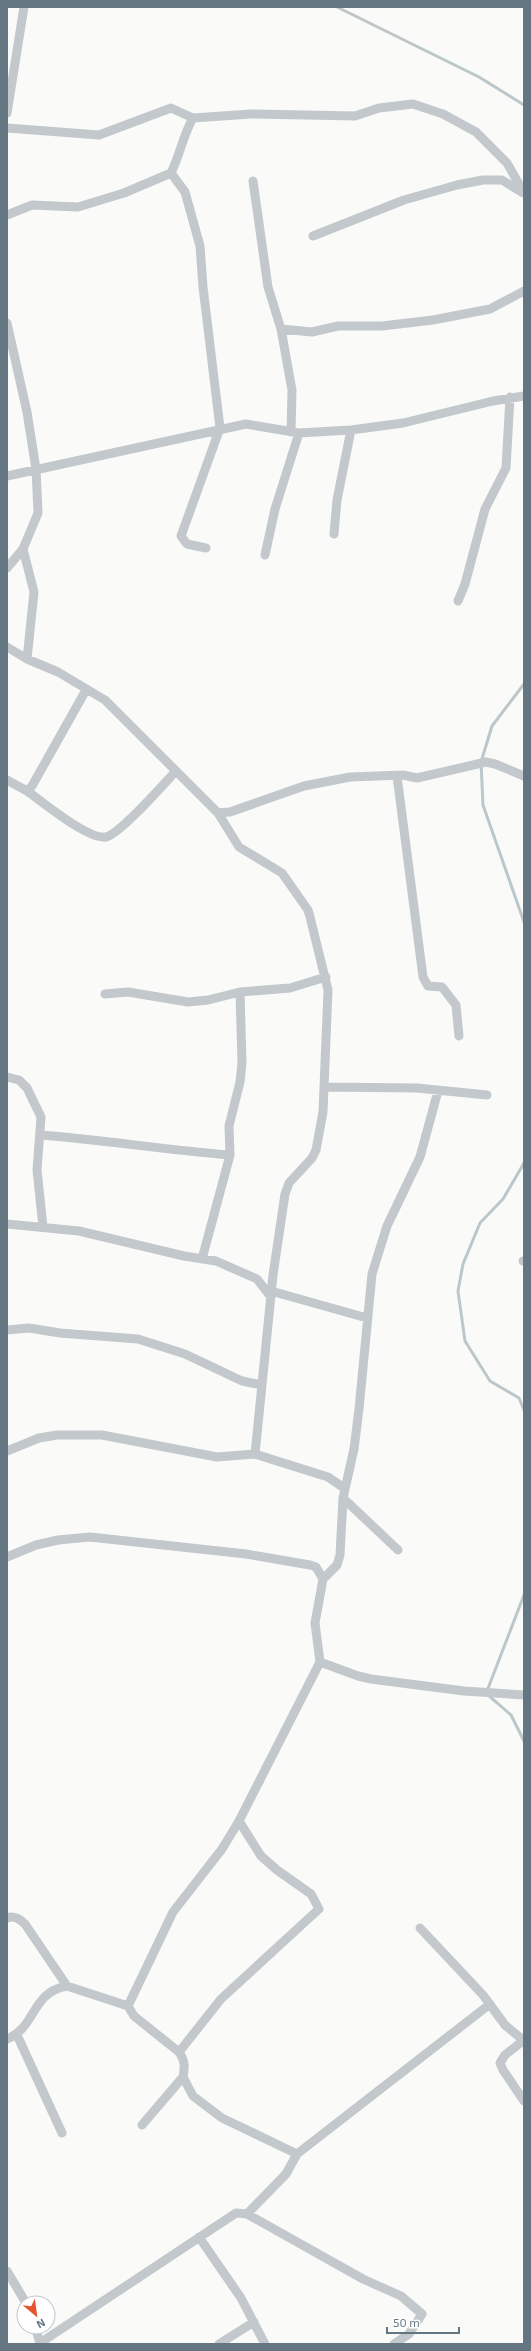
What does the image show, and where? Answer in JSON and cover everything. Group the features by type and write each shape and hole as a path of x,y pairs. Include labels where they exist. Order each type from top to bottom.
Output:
{"street":[{"path":"7,113 24,7"},
{"path":"7,128 99,135 171,108 193,118 251,114 355,116 379,108 414,104 443,114 476,132 507,163 524,193"},
{"path":"7,216 32,205 78,207 124,193 171,172 179,157 186,131 193,118"},
{"path":"171,172 185,192 200,246 203,287 220,428 181,536 187,544 206,548"},
{"path":"313,236 404,200 457,185 483,180 502,180 524,193"},
{"path":"253,181 268,287 281,329 292,390 295,433 275,509 265,555"},
{"path":"281,329 312,332 338,326 382,326 433,320 490,309 524,291"},
{"path":"7,323 26,403 36,469 38,514 23,549 7,568"},
{"path":"7,476 220,428 257,424 295,433 350,430 410,422 510,397 524,396"},
{"path":"458,601 465,584 485,509 506,468 510,397"},
{"path":"334,534 337,500 350,430"},
{"path":"23,549 34,592 27,659"},
{"path":"7,647 27,659 58,672 105,700 175,772 218,813 239,847 282,873 304,904 310,917 328,990 323,1112 316,1150 312,1158 290,1183 285,1194 273,1275 255,1454"},
{"path":"27,791 32,786 86,690"},
{"path":"218,813 230,812 304,786 350,777 403,775 417,778 486,762 495,764 524,776"},
{"path":"7,780 27,791 92,835 106,837 121,828 175,772"},
{"path":"398,776 423,977 428,986 442,987 456,1005 459,1036"},
{"path":"105,994 141,993 188,1002 208,1000 240,992 290,988 326,977"},
{"path":"202,1259 230,1156 229,1126 240,1082 242,1063 240,992"},
{"path":"7,1077 19,1080 27,1088 38,1106 41,1117 41,1135 37,1170 43,1226"},
{"path":"324,1087 417,1088 487,1095"},
{"path":"128,2006 173,1912 222,1849 239,1821 320,1662 315,1623 323,1580 337,1565 344,1488 354,1449 359,1409 372,1274 387,1226 420,1157 438,1091"},
{"path":"41,1135 117,1142 161,1149 230,1156"},
{"path":"7,1224 43,1226 79,1231 216,1261 256,1279 271,1294 367,1318"},
{"path":"256,1279 273,1275"},
{"path":"7,1330 29,1328 60,1333 138,1339 185,1354 242,1381 262,1384"},
{"path":"7,1451 39,1438 78,1434 102,1435 217,1457 255,1454 328,1477 344,1488"},
{"path":"343,1498 398,1550"},
{"path":"7,1557 36,1545 58,1540 90,1537 246,1554 310,1565 316,1567 323,1580"},
{"path":"320,1662 371,1679 464,1691 524,1695"},
{"path":"179,2052 221,1998 319,1909 311,1894 276,1870 261,1856 239,1821"},
{"path":"7,1918 11,1916 19,1918 25,1924 67,1986"},
{"path":"420,1928 490,2004 505,2025 513,2047"},
{"path":"7,2039 17,2035 48,1992 67,1986 128,2006 134,2016 179,2052 184,2059 182,2077 142,2125"},
{"path":"248,2214 286,2174 297,2154 490,2004"},
{"path":"505,2025 524,2040 513,2047 502,2058 500,2063 503,2070 524,2101"},
{"path":"17,2035 62,2133"},
{"path":"182,2077 193,2096 222,2118 297,2154"},
{"path":"40,2344 236,2213 248,2214 363,2279 401,2296 422,2314 409,2334 394,2344"},
{"path":"199,2237 241,2298 265,2344"},
{"path":"7,2271 21,2295"},
{"path":"219,2344 254,2322"}],"waterway":[{"path":"337,7 479,77 524,105"},
{"path":"524,684 492,726 481,762 483,805 524,922"},
{"path":"524,1163 503,1199 480,1223 463,1264 458,1291 465,1341 490,1381 519,1398 524,1410"},
{"path":"487,1691 524,1595"},
{"path":"488,1695 511,1715 524,1741"}]}
